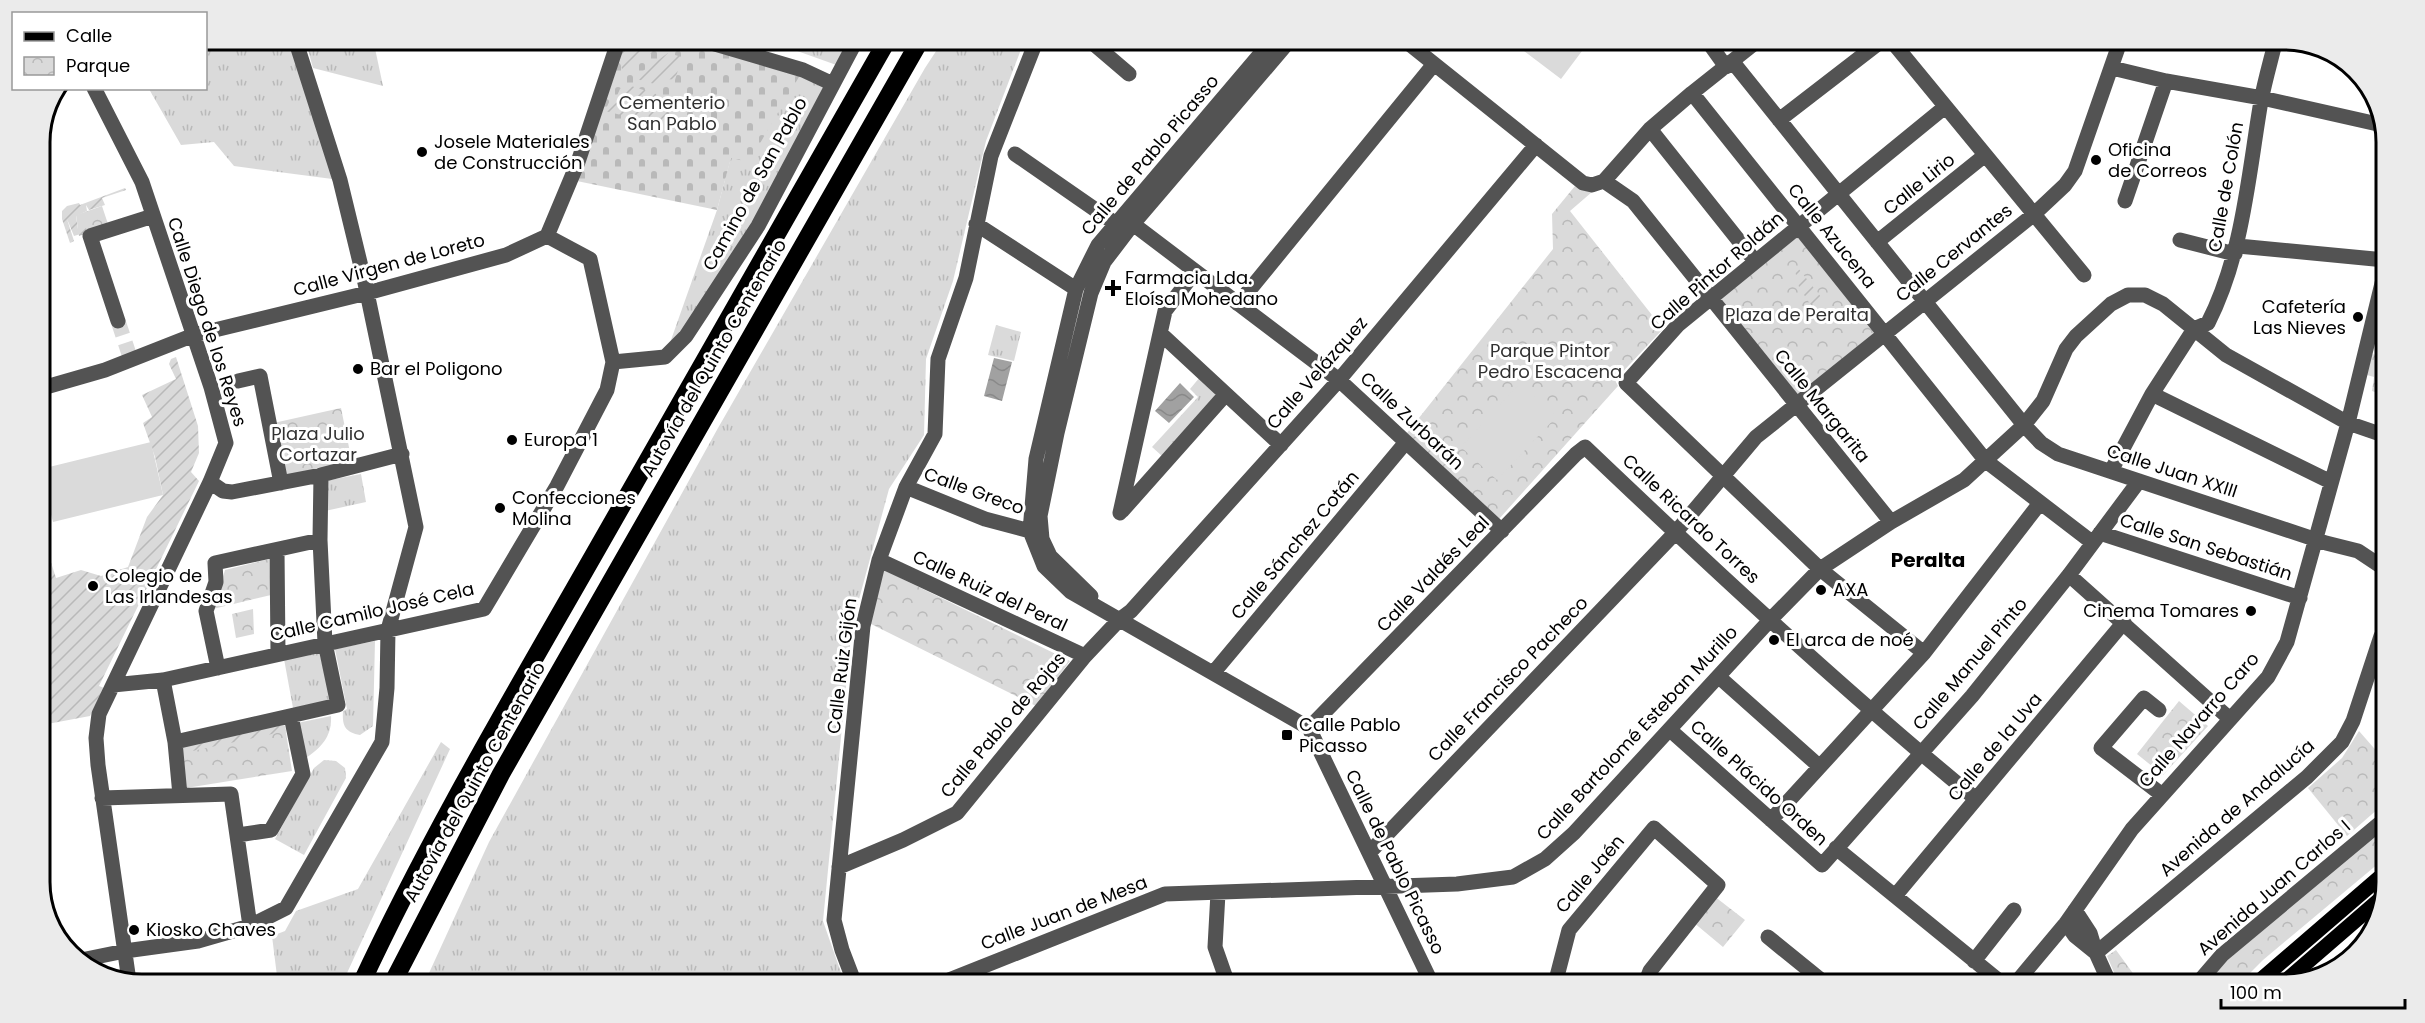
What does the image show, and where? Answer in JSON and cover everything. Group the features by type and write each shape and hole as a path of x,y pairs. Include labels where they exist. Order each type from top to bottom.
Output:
{"highway":[{"name":"Autovía del Quinto Centenario","path":"367,974 388,927 442,824 525,674 882,49"},
{"name":"Autovía del Quinto Centenario","path":"397,974 501,774 915,49"}],"main road":[{"path":"2268,974 2376,881"},
{"path":"2295,973 2371,908"}],"street":[{"path":"92,958 198,941 250,926 286,908 381,742 387,688 388,630 416,527 367,293 340,180 298,49"},
{"path":"547,236 579,162 616,49"},
{"path":"732,49 803,70 833,84"},
{"name":"Camino de San Pablo","path":"613,362 665,357 686,336 758,226 852,49"},
{"name":"Calle Ruiz Gijón","path":"851,974 834,920 863,626 879,561 906,487 935,434 938,359 966,278 992,156 1033,49"},
{"path":"1100,49 1129,74"},
{"name":"Calle de Pablo Picasso","path":"1265,49 1098,245 1076,289 1036,459 1030,531 1044,566 1071,592 1309,728 1427,974"},
{"name":"Calle de Pablo Picasso","path":"1119,620 1084,590 1050,556 1042,539 1040,516 1057,433 1091,293 1104,262 1133,224 1282,49"},
{"path":"1415,49 1582,183 1592,185 1604,181 1650,129 1748,49"},
{"name":"Calle Juan XXIII","path":"1715,49 1779,120 2024,425 2041,443 2058,454 2326,543 2358,551 2376,563"},
{"path":"1779,120 1871,49"},
{"path":"1898,49 2032,215 2084,275"},
{"name":"Calle Cervantes","path":"1675,533 1756,437 1925,302 2066,185 2075,171 2118,49"},
{"name":"Calle de Colón","path":"2111,471 2152,393 2194,329 2208,323 2222,296 2236,250 2262,98 2274,49"},
{"path":"1238,304 1434,64"},
{"path":"2112,68 2374,123"},
{"path":"2125,201 2166,81"},
{"name":"Calle Diego de los Reyes","path":"95,90 142,182 194,335 224,432 225,443 210,482 99,714 96,738 102,798 128,972"},
{"name":"Calle Azucena","path":"1692,93 1986,461 2040,503"},
{"name":"Calle Pintor Roldán","path":"1723,478 1626,383 1678,326 1710,298 1945,107"},
{"path":"1006,121 1015,154"},
{"path":"1650,129 1755,261"},
{"name":"Calle Velázquez","path":"1119,620 1131,611 1339,380 1536,145"},
{"path":"992,156 1015,154 1116,224 1133,224"},
{"name":"Calle Lirio","path":"1877,242 1984,156"},
{"name":"Calle Margarita","path":"1604,181 1633,201 1891,522"},
{"path":"118,321 90,236 153,216"},
{"path":"976,224 1076,289"},
{"name":"Calle Zurbarán","path":"1133,224 1339,380 1502,531"},
{"name":"Calle Virgen de Loreto","path":"50,385 105,370 194,335 367,293 506,255 547,236"},
{"name":"Calle Camilo José Cela","path":"113,685 163,680 484,609 557,486 607,390 613,362 590,259 547,236"},
{"path":"2180,240 2236,250 2375,259"},
{"path":"1195,272 1165,311 1120,513 1226,394"},
{"name":"Calle Bartolomé Esteban Murillo","path":"1386,885 1456,884 1513,877 1545,860 1574,833 1820,569 1891,522 1964,480 2024,425 2043,401 2066,349 2076,336 2111,304 2128,295 2145,295 2163,304 2226,355 2348,423 2375,432"},
{"name":"Calle Navarro Caro","path":"2023,974 2066,923 2132,829 2268,677 2287,642 2348,423 2375,311"},
{"path":"1160,333 1281,445"},
{"path":"238,381 260,376 281,483"},
{"path":"2152,393 2331,482"},
{"name":"Calle Sánchez Cotán","path":"1214,672 1406,442"},
{"name":"Calle Valdés Leal","path":"1309,728 1585,447"},
{"name":"Calle Ricardo Torres","path":"1585,447 1675,533 1920,753 1976,800"},
{"path":"210,482 223,491 232,492 281,483 402,454"},
{"path":"175,742 338,705 325,643 320,540 321,474"},
{"path":"1723,478 1820,569 1924,653"},
{"name":"Calle Manuel Pinto","path":"1822,865 1972,696 2069,575 2139,481"},
{"name":"Calle Greco","path":"906,487 986,519 1030,531"},
{"path":"1771,820 1924,653 2040,503"},
{"name":"Calle San Sebastián","path":"2040,503 2096,538 2300,597"},
{"name":"Calle Francisco Pacheco","path":"1369,853 1675,533"},
{"path":"218,668 206,611 216,582 214,563 320,540"},
{"path":"277,550 278,653"},
{"name":"Calle Ruiz del Peral","path":"879,561 1085,656"},
{"path":"2069,575 2230,719"},
{"name":"Calle Pablo de Rojas","path":"839,867 903,840 957,813 1085,656 1119,620"},
{"name":"Calle de la Uva","path":"1895,896 2124,622"},
{"name":"Avenida de Andalucía","path":"2096,953 2307,777 2342,742 2353,721 2376,652"},
{"path":"1719,677 1819,766"},
{"path":"163,680 175,742 180,795"},
{"path":"2159,710 2145,698 2102,747 2161,794"},
{"path":"238,835 271,830 303,774 291,717"},
{"name":"Calle Plácido Orden","path":"1670,730 1822,865"},
{"path":"102,798 231,794 250,926"},
{"name":"Avenida Juan Carlos I","path":"2206,974 2222,955 2376,827"},
{"name":"Calle Jaén","path":"1558,974 1569,930 1654,828 1718,885 1649,974"},
{"path":"1836,848 1990,974"},
{"name":"Calle Juan de Mesa","path":"964,974 1165,894 1386,885"},
{"path":"1218,893 1215,947 1224,974"},
{"path":"2075,909 2090,933 2105,974"},
{"path":"1974,961 2014,910"},
{"path":"2066,923 2075,936 2096,953"},
{"path":"1768,937 1814,974"}],"green space":[{"path":"207,49 298,49 340,180 234,166 214,142 181,145 150,90 207,90"},
{"path":"308,49 375,49 383,86 313,68"},
{"name":"Cementerio San Pablo","path":"616,49 732,49 803,70 749,162 731,158 717,210 572,180"},
{"path":"620,49 658,49 624,73 619,56"},
{"path":"792,49 852,49 842,67"},
{"path":"937,49 1021,49 986,141 953,281 926,359 924,435 889,489 852,625 823,921 842,974 429,974 489,842 718,428"},
{"path":"1521,49 1579,49 1582,51 1561,79"},
{"path":"668,53 682,57 675,80 668,79 658,85 633,78"},
{"path":"803,70 833,84 758,226 665,357 717,210 731,157"},
{"path":"625,84 656,94 662,106 668,107 665,122 660,126 650,122 647,109 615,100"},
{"path":"610,100 645,110 645,121 605,111"},
{"name":"Parque Pintor Pedro Escacena","path":"1575,186 1592,192 1570,211 1663,329 1615,380 1618,386 1499,519 1407,433 1553,249 1552,214"},
{"path":"125,188 126,190 102,198 105,205 89,210 86,205 87,211 76,216 78,229 86,228 87,232 74,236 67,219 74,241 70,243 62,219 62,211 67,206 79,203 80,205"},
{"path":"102,206 109,227 79,236 76,215"},
{"name":"Plaza de Peralta","path":"1798,233 1877,331 1795,397 1717,299"},
{"path":"1798,268 1821,297 1815,304 1810,304 1799,287 1795,271"},
{"path":"996,325 1021,332 1014,361 988,355"},
{"path":"2371,354 2375,355 2375,392 2372,391 2374,377 2367,375"},
{"path":"176,357 198,426 199,453 191,472 199,481 99,686 104,688 90,716 50,724 50,559 56,578 81,570 101,576 128,567 147,517 163,495 155,457 143,423 152,417 142,395 176,379 169,364 171,359"},
{"path":"1200,377 1220,395 1162,456 1152,447 1198,397 1190,389"},
{"path":"1520,383 1557,416 1497,480 1461,447"},
{"name":"Plaza Julio Cortazar","path":"341,408 353,467 281,482 269,424"},
{"path":"151,442 163,495 53,522 50,511 50,467"},
{"path":"361,474 366,502 325,511 325,481"},
{"path":"269,559 271,595 213,609 225,570"},
{"path":"882,569 1070,661 1036,706 869,623"},
{"path":"253,609 254,634 236,638 232,614"},
{"path":"375,641 373,726 360,735 348,730 343,721 343,711 347,709 335,649"},
{"path":"319,651 331,700 293,708 284,659"},
{"path":"2179,701 2208,726 2163,775 2137,754"},
{"path":"331,716 328,735 317,750 306,758 297,723"},
{"path":"284,724 286,731 183,753 183,746"},
{"path":"285,726 292,771 186,788 182,749"},
{"path":"2359,731 2376,750 2376,811 2347,836 2308,788 2342,758"},
{"path":"441,742 450,749 347,974 277,974 272,936 285,931 296,911 358,889"},
{"path":"324,760 336,761 345,768 346,778 304,855 275,839 314,768"},
{"path":"2376,831 2376,866 2249,974 2211,974 2224,957"},
{"path":"1714,896 1745,920 1723,947 1693,922"},
{"path":"2116,950 2133,974 2115,974 2107,956"}],"water":[{"path":"994,358 1012,362 1002,401 984,396"},
{"path":"1180,383 1194,397 1169,423 1155,411"}],"tunnel":[{"path":"118,321 131,360"}],"place":[{"name":"Josele Materiales de Construcción","path":"422,152"},
{"name":"Oficina de Correos","path":"2096,160"},
{"name":"Farmacia Lda. Eloísa Mohedano","path":"1113,288"},
{"name":"Cafetería Las Nieves","path":"2358,317"},
{"name":"Bar el Poligono","path":"358,369"},
{"name":"Europa 1","path":"512,440"},
{"name":"Confecciones Molina","path":"500,508"},
{"name":"Colegio de Las Irlandesas","path":"93,586"},
{"name":"AXA","path":"1821,590"},
{"name":"Cinema Tomares","path":"2251,611"},
{"name":"El arca de noé","path":"1774,640"},
{"name":"Calle Pablo Picasso","path":"1287,735"},
{"name":"Kiosko Chaves","path":"134,930"}],"district":[{"name":"Peralta","path":"1928,560"}]}
